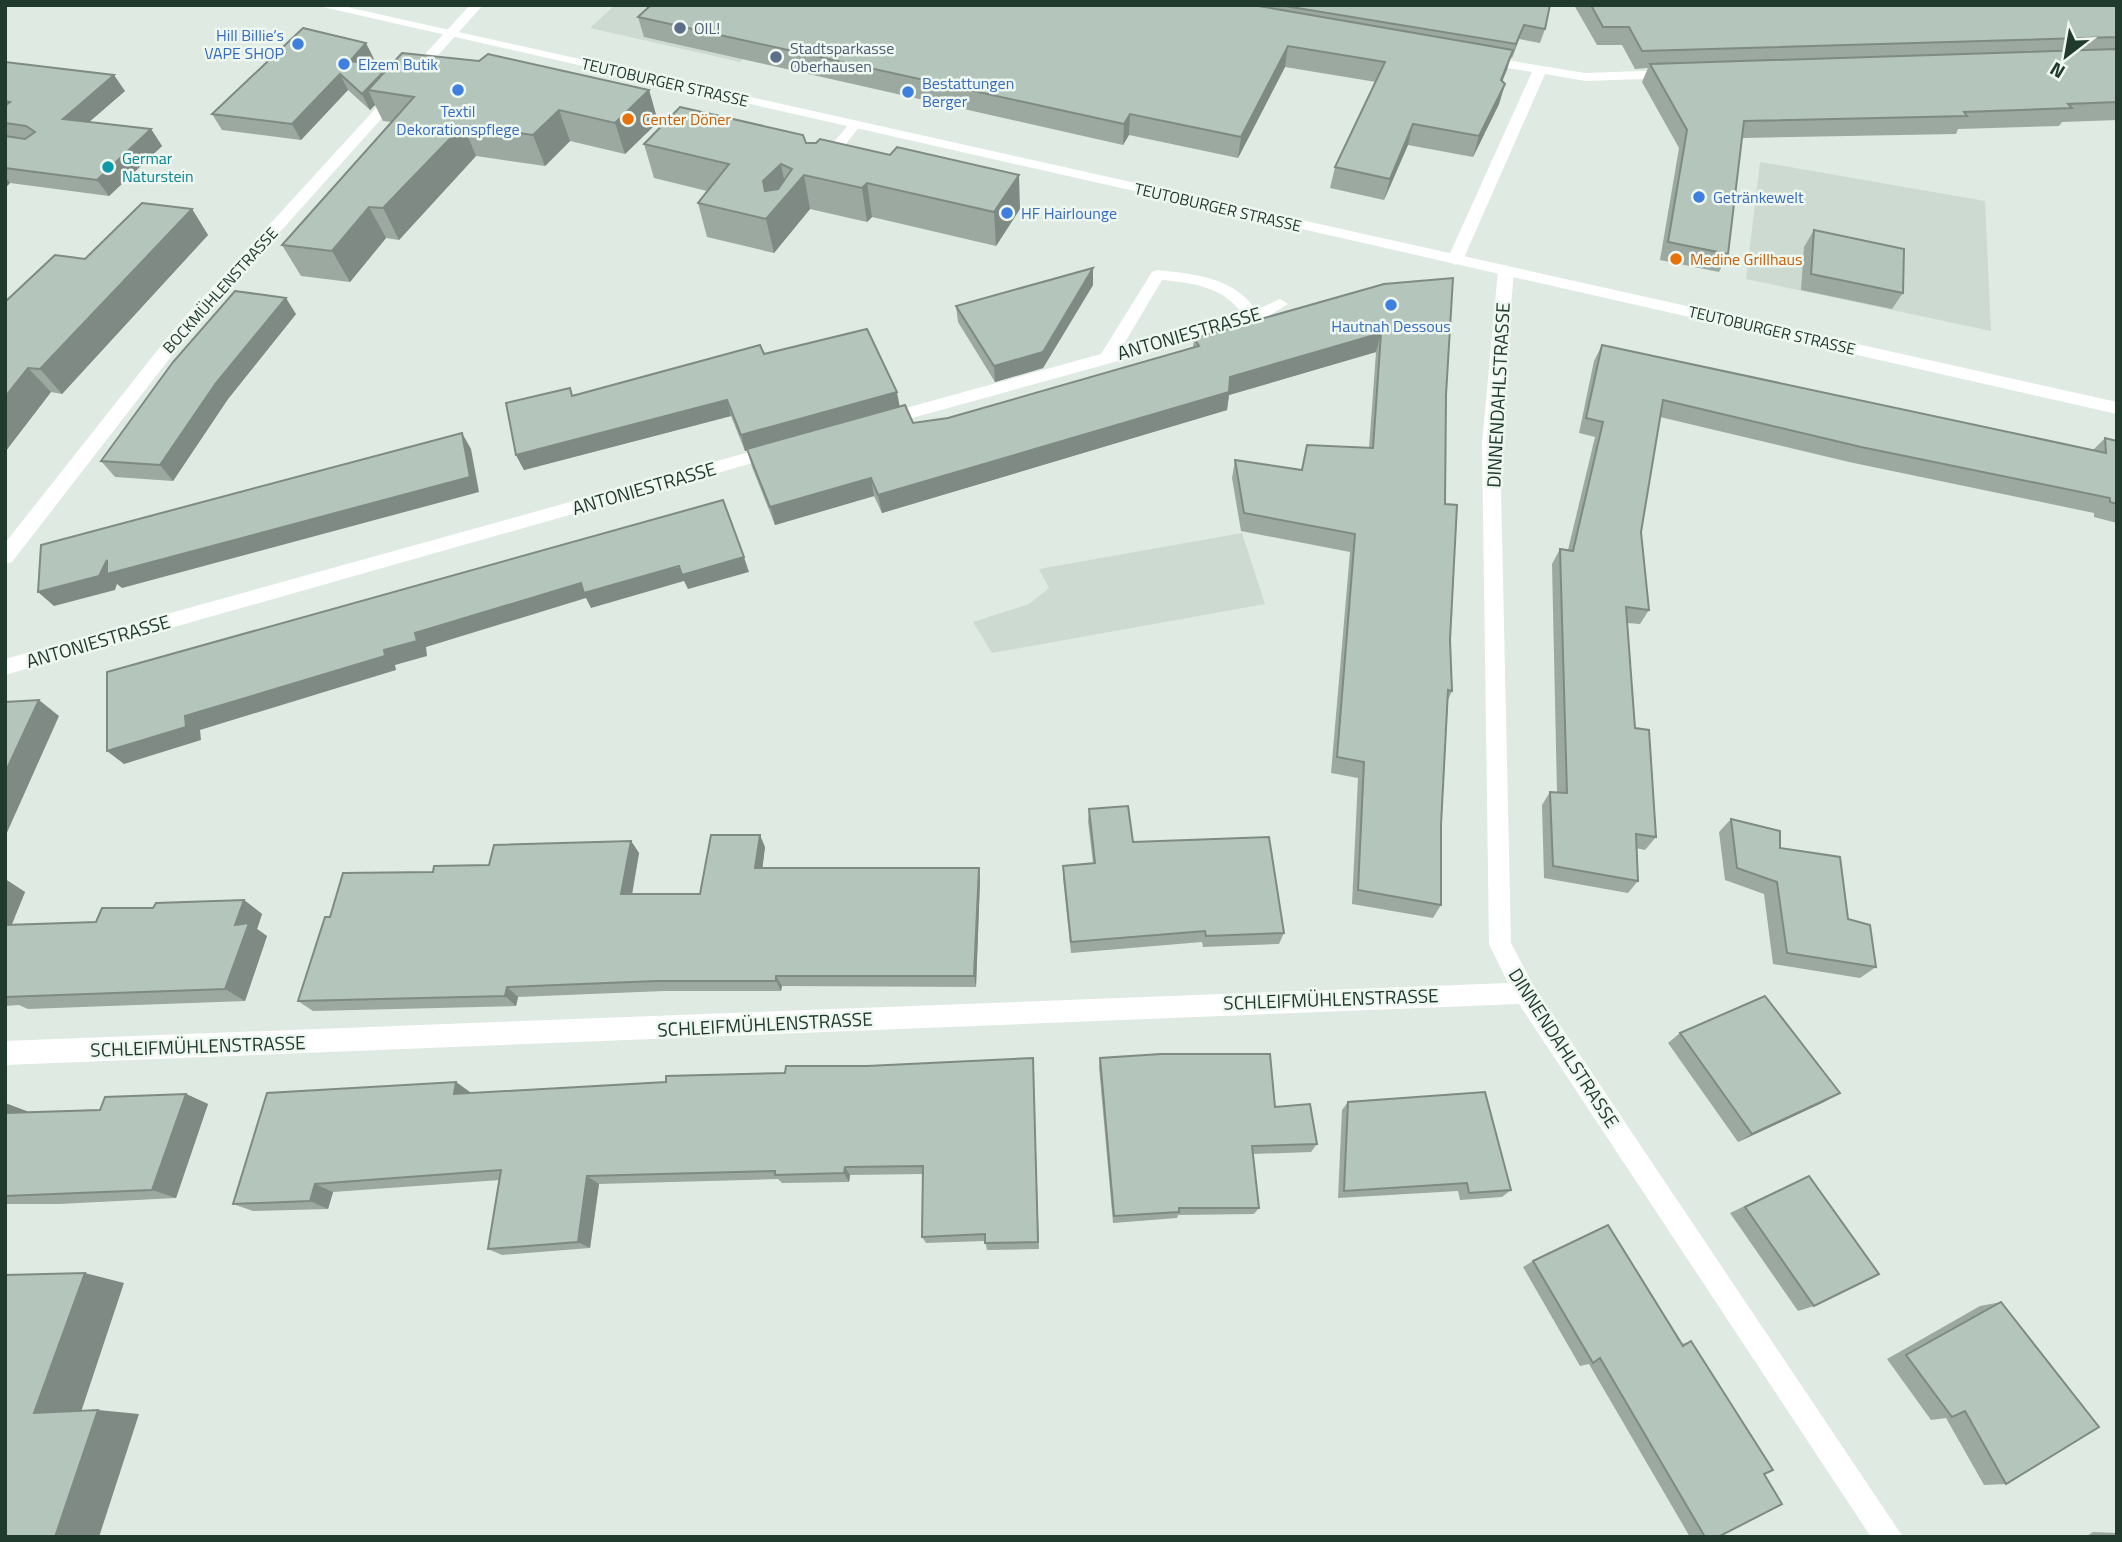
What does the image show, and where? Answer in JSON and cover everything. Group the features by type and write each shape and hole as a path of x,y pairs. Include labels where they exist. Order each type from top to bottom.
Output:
{"street":[{"name":"TEUTOBURGER STRASSE","path":"320,5 2117,408"},
{"name":"BOCKMÜHLENSTRASSE","path":"5,557 181,332 477,5"},
{"path":"1473,59 1585,77 1691,73"},
{"path":"1455,260 1540,70"},
{"name":"DINNENDAHLSTRASSE","path":"1506,270 1491,444 1500,944 1525,993 1888,1537"},
{"path":"1107,358 1157,275 1213,282 1230,289 1245,302 1253,318"},
{"name":"ANTONIESTRASSE","path":"864,426 1253,318 1280,304"},
{"name":"ANTONIESTRASSE","path":"5,667 796,445"},
{"name":"SCHLEIFMÜHLENSTRASSE","path":"5,1053 1525,993"}],"lane":[{"path":"817,171 855,125"}],"shaded area":[{"name":"OIL!","path":"615,5 794,5 740,62 590,28"},
{"path":"1760,162 1985,201 1991,331 1746,279"},
{"path":"1242,533 1265,604 992,653 973,622 1029,604 1049,588 1039,569"}],"building":[{"path":"651,5 1253,5 1513,50 1501,80 1505,84 1479,136 1413,124 1390,179 1335,167 1385,62 1288,46 1241,137 1130,114 1124,124 638,17"},
{"path":"1279,5 1550,5 1545,29 1524,25 1516,44"},
{"path":"1591,5 2117,5 2117,37 1642,51 1629,27 1603,27"},
{"path":"303,28 366,43 350,61 389,66 362,94 340,74 292,124 212,114"},
{"path":"2117,49 2117,102 2068,104 2072,108 1964,112 1967,116 1744,121 1728,254 1668,242 1687,130 1650,64"},
{"path":"402,53 479,61 488,54 649,90 615,123 559,110 533,135 463,125 383,208 369,207 332,251 282,245 414,97 368,90"},
{"path":"5,62 114,75 63,119 151,129 97,180 5,168 5,136 25,139 35,132 26,126 5,123 5,106 10,102 5,101"},
{"path":"680,107 803,135 806,143 816,143 820,139 890,155 897,147 1019,175 994,212 867,183 862,188 804,175 766,219 698,203 729,164 644,144","holes":["781,164 792,169 778,189 765,191 763,181"]},
{"path":"142,203 192,209 40,369 28,368 5,397 5,302 55,255 85,259"},
{"path":"1814,230 1904,249 1903,293 1811,274"},
{"path":"1093,268 1043,352 994,366 956,306"},
{"path":"1453,278 1446,395 1445,504 1457,505 1450,640 1452,691 1448,690 1441,825 1441,905 1358,890 1364,762 1337,757 1355,534 1244,513 1235,460 1302,470 1307,445 1373,448 1381,333 1230,377 1229,392 878,495 871,478 770,507 747,449 905,405 913,423 948,418 1199,346 1194,338 1384,284"},
{"path":"235,291 286,298 216,383 160,465 101,461 173,362"},
{"path":"867,329 897,392 741,435 727,400 516,455 506,403 570,388 572,396 760,345 764,354"},
{"path":"1602,345 2106,453 2105,438 2117,441 2117,504 2110,502 2110,498 1861,447 1663,400 1641,532 1649,610 1626,607 1635,728 1649,730 1656,837 1636,834 1638,881 1553,866 1550,792 1567,793 1560,549 1573,551 1603,422 1586,418"},
{"path":"462,433 470,477 107,574 107,560 99,576 38,592 41,545"},
{"path":"723,500 744,557 682,575 679,566 584,593 581,583 415,633 417,641 384,650 385,656 185,716 186,727 107,751 107,672"},
{"path":"39,700 5,773 5,702"},
{"path":"1128,806 1133,842 1269,837 1284,933 1206,936 1205,931 1071,942 1063,866 1095,863 1089,809"},
{"path":"1731,819 1780,831 1780,848 1840,857 1848,919 1870,925 1876,967 1787,953 1777,882 1737,868"},
{"path":"711,835 760,835 755,868 979,868 974,976 776,976 776,981 656,981 507,987 505,996 298,1001 325,917 330,917 343,873 433,872 434,866 489,865 494,845 631,841 621,894 700,894"},
{"path":"244,900 235,925 249,923 225,989 5,997 5,925 96,922 102,908 153,908 156,903"},
{"path":"1765,996 1840,1093 1752,1134 1680,1033"},
{"path":"1161,1054 1270,1054 1275,1107 1310,1104 1317,1144 1252,1146 1259,1208 1179,1208 1179,1212 1114,1216 1100,1058"},
{"path":"1033,1058 1038,1242 985,1243 985,1234 922,1237 923,1166 845,1167 844,1173 775,1175 775,1171 587,1176 578,1242 488,1249 501,1170 315,1184 310,1201 233,1204 267,1093 456,1082 454,1094 666,1082 666,1076 785,1073 786,1066 867,1066"},
{"path":"1485,1092 1511,1190 1469,1193 1467,1183 1344,1191 1348,1102"},
{"path":"186,1094 152,1190 5,1196 5,1113 100,1110 105,1097"},
{"path":"1809,1176 1879,1274 1814,1306 1745,1207"},
{"path":"1608,1225 1683,1346 1691,1341 1773,1470 1764,1474 1782,1504 1718,1537 1705,1537 1600,1358 1593,1363 1533,1261"},
{"path":"85,1273 34,1413 98,1410 55,1537 5,1537 5,1275"},
{"path":"2001,1302 2099,1427 2006,1484 1965,1411 1952,1417 1906,1355"}],"place":[{"name":"OIL!","path":"680,28"},
{"name":"Hill Billie’s VAPE SHOP","path":"298,44"},
{"name":"Stadtsparkasse Oberhausen","path":"776,57"},
{"name":"Elzem Butik","path":"344,64"},
{"name":"Textil Dekorationspflege","path":"458,90"},
{"name":"Bestattungen Berger","path":"908,92"},
{"name":"Center Döner","path":"628,119"},
{"name":"Germar Naturstein","path":"108,167"},
{"name":"Getränkewelt","path":"1699,197"},
{"name":"HF Hairlounge","path":"1007,213"},
{"name":"Medine Grillhaus","path":"1676,259"},
{"name":"Hautnah Dessous","path":"1391,305"}]}
